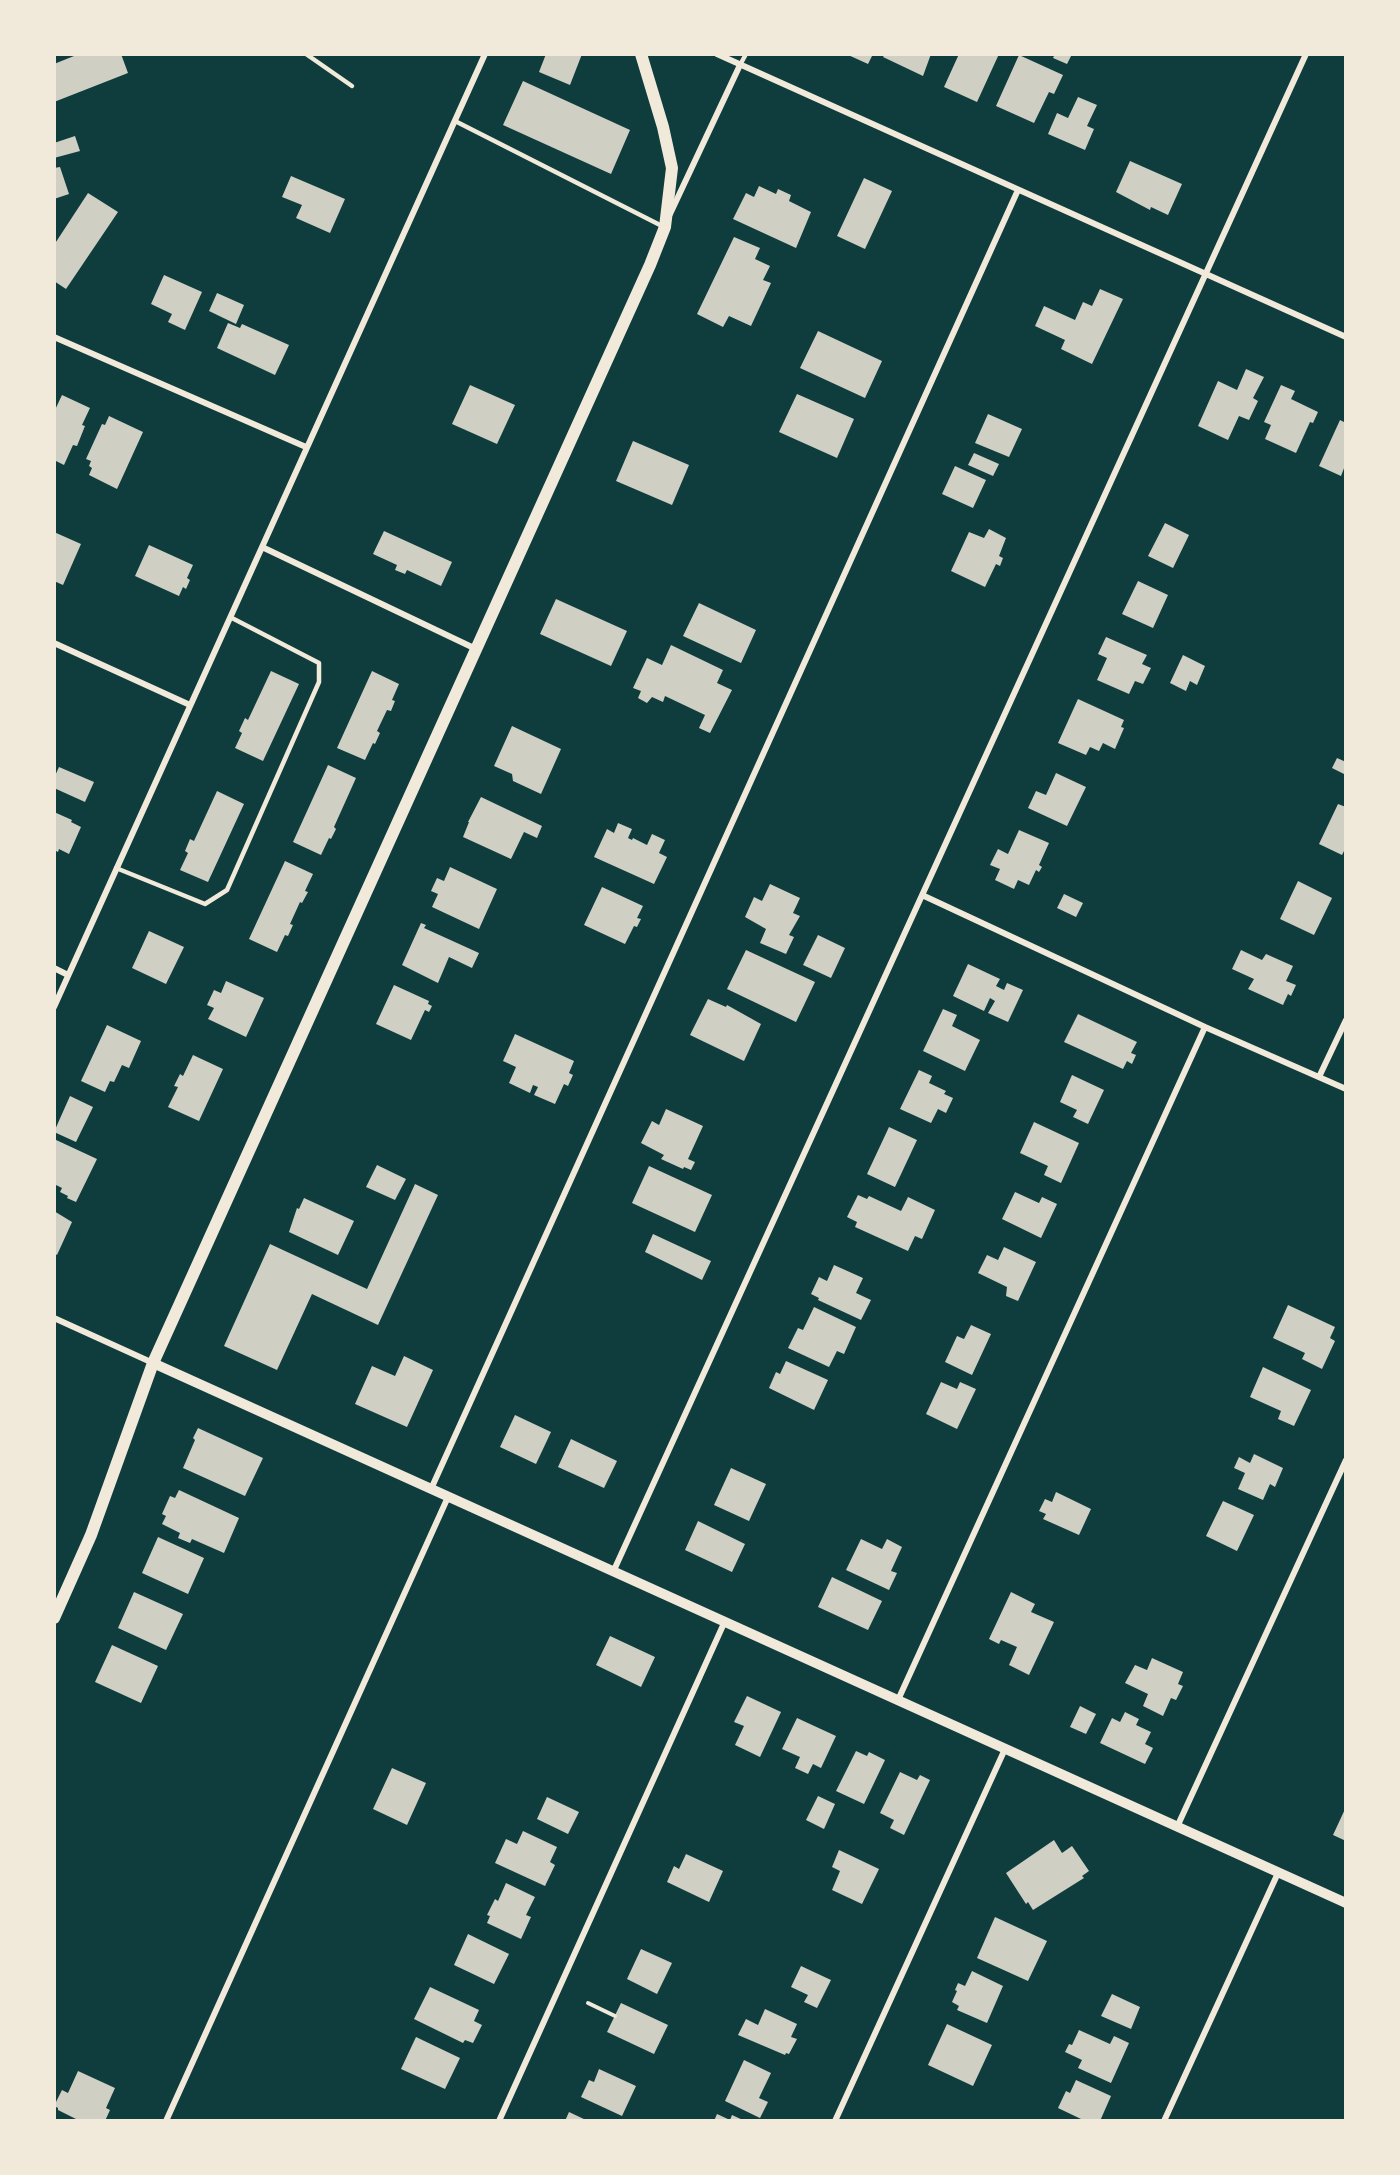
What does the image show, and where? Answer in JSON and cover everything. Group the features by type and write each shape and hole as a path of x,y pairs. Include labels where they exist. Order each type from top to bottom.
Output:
{"main road":[{"path":"54,1618 91,1535 153,1363 650,265 665,225 672,168 663,127 641,54"}],"street":[{"path":"54,1007 485,54"},
{"path":"717,54 1346,337"},
{"path":"614,1570 1306,54"},
{"path":"665,225 740,65"},
{"path":"431,1489 1018,190"},
{"path":"54,337 306,447"},
{"path":"262,547 476,649"},
{"path":"54,643 189,705"},
{"path":"922,895 1346,1089"},
{"path":"54,968 69,975"},
{"path":"1319,1077 1346,1020"},
{"path":"898,1700 1205,1026"},
{"path":"54,1318 614,1570 1346,1904"},
{"path":"1177,1827 1346,1460"},
{"path":"166,2121 448,1497"},
{"path":"499,2121 726,1621"},
{"path":"835,2121 1005,1749"},
{"path":"1164,2121 1278,1873"}],"lane":[{"path":"306,54 352,86"},
{"path":"740,65 746,54"},
{"path":"455,121 665,225"},
{"path":"116,868 206,904 227,890 232,879 319,682 319,663 230,617"}],"path":[{"path":"588,2003 615,2016"}],"building":[{"path":"79,54 121,54 128,73 54,102 54,64"},
{"path":"546,54 582,54 570,85 539,72"},
{"path":"846,54 873,54 868,64"},
{"path":"885,54 931,54 923,76 883,57"},
{"path":"959,54 999,54 977,102 944,87"},
{"path":"1055,54 1072,54 1067,64 1053,58"},
{"path":"1019,55 1063,75 1054,94 1049,92 1034,123 996,106"},
{"path":"523,81 630,130 611,174 503,125"},
{"path":"1078,97 1097,105 1087,126 1094,129 1085,150 1048,134 1057,113 1068,118"},
{"path":"75,136 80,151 54,158 54,143"},
{"path":"1130,161 1182,184 1168,215 1151,207 1150,210 1116,192"},
{"path":"60,167 69,194 54,199 54,168"},
{"path":"291,176 345,199 330,233 296,218 302,205 282,197"},
{"path":"864,178 892,191 865,249 837,236"},
{"path":"759,186 776,194 778,189 791,195 789,201 811,212 796,248 733,219 746,193 754,197"},
{"path":"88,193 118,212 66,289 54,281 54,245"},
{"path":"734,237 760,248 755,259 770,266 763,280 771,283 751,326 729,316 723,327 697,314"},
{"path":"164,275 202,292 185,330 168,322 172,314 151,304"},
{"path":"1100,289 1123,299 1092,364 1061,349 1065,340 1035,326 1044,306 1075,320 1083,302 1092,306"},
{"path":"217,293 244,305 236,324 209,311"},
{"path":"228,323 240,328 242,324 289,345 275,375 217,348"},
{"path":"818,331 882,361 865,398 800,368"},
{"path":"1246,369 1264,377 1253,398 1258,401 1249,420 1239,416 1228,440 1198,426 1218,381 1237,390"},
{"path":"470,385 515,405 497,444 452,424"},
{"path":"1281,385 1295,391 1291,399 1318,412 1313,423 1310,422 1296,453 1265,439 1271,425 1264,422"},
{"path":"797,394 854,419 837,458 779,432"},
{"path":"62,395 90,408 82,425 85,426 77,446 73,445 64,465 54,460 54,412"},
{"path":"988,414 1022,429 1009,457 975,443"},
{"path":"109,416 143,432 117,489 89,475 92,468 89,466 91,461 86,459 102,424 105,425"},
{"path":"1340,420 1346,423 1346,463 1341,476 1319,466"},
{"path":"633,441 689,465 672,505 616,481"},
{"path":"974,453 999,464 993,476 968,465"},
{"path":"955,466 986,480 973,508 942,494"},
{"path":"1165,523 1189,535 1173,568 1148,556"},
{"path":"989,529 1006,538 999,556 1003,558 1000,566 996,564 985,587 951,571 969,532 984,538"},
{"path":"384,531 452,562 441,586 407,570 405,574 395,570 397,565 373,554"},
{"path":"54,532 81,544 63,585 54,581"},
{"path":"149,545 193,565 187,578 190,580 186,589 183,587 179,596 135,576"},
{"path":"1138,581 1168,595 1153,628 1122,614"},
{"path":"556,599 627,631 611,666 540,634"},
{"path":"699,603 756,630 741,663 683,636"},
{"path":"1106,637 1147,655 1142,664 1151,668 1143,684 1135,681 1129,694 1097,680 1107,658 1098,654"},
{"path":"671,645 723,670 717,683 732,690 710,733 699,728 705,715 665,696 663,702 652,697 647,703 638,698 641,691 633,688 647,658 662,665"},
{"path":"1183,655 1205,666 1197,685 1190,681 1186,691 1170,683"},
{"path":"271,671 299,684 263,761 235,748 242,733 239,731 245,718 248,720"},
{"path":"372,671 399,684 392,700 395,701 391,711 387,710 377,731 380,733 365,760 337,748"},
{"path":"1078,699 1124,720 1121,727 1124,728 1115,749 1103,743 1099,751 1090,747 1086,755 1058,743"},
{"path":"512,726 561,749 541,794 513,781 512,774 494,766"},
{"path":"1337,758 1346,762 1346,775 1332,768"},
{"path":"328,765 356,778 334,827 336,829 321,855 293,842"},
{"path":"59,767 94,782 85,802 54,788 54,778"},
{"path":"1056,773 1086,787 1067,826 1028,808 1036,791 1046,795"},
{"path":"217,791 244,804 208,882 180,870 188,853 185,851 190,839 194,841"},
{"path":"481,797 542,826 537,838 524,832 511,859 463,837"},
{"path":"1338,804 1346,807 1346,847 1342,855 1319,844"},
{"path":"54,812 81,827 69,854 59,849 58,852 54,850"},
{"path":"618,823 632,829 628,838 632,840 633,838 647,845 652,834 665,840 659,853 667,857 654,884 594,857 607,829 614,833"},
{"path":"1019,830 1049,843 1039,865 1042,867 1039,872 1036,870 1029,885 1018,880 1014,889 995,880 1000,869 990,865 998,849 1008,854"},
{"path":"285,861 313,874 305,891 308,892 302,903 300,902 290,924 293,925 288,936 285,935 277,952 249,939"},
{"path":"450,867 497,889 479,929 432,907 438,894 431,891 437,878 444,881"},
{"path":"1298,881 1332,898 1314,935 1280,919"},
{"path":"770,884 800,898 793,913 800,916 789,935 794,937 786,954 760,943 766,929 745,917 754,897 762,901"},
{"path":"602,887 643,906 637,918 641,919 637,927 634,926 625,944 584,925"},
{"path":"1064,894 1083,903 1076,917 1057,908"},
{"path":"421,923 426,925 424,928 479,953 472,968 449,957 438,983 402,965"},
{"path":"149,931 184,947 166,984 132,968"},
{"path":"818,935 845,948 831,978 803,965"},
{"path":"746,950 815,982 796,1022 727,989"},
{"path":"1241,950 1262,960 1266,954 1293,966 1286,981 1296,985 1291,996 1288,994 1283,1005 1248,989 1254,979 1232,969"},
{"path":"968,964 1000,979 996,986 1004,990 1007,983 1023,990 1008,1022 988,1013 995,1001 990,998 984,1011 953,996"},
{"path":"226,981 264,998 246,1037 208,1019 214,1008 207,1005 214,990 221,993"},
{"path":"394,985 429,1001 428,1004 432,1006 429,1012 425,1010 411,1040 376,1024"},
{"path":"708,999 726,1007 727,1005 761,1024 744,1061 690,1035"},
{"path":"943,1009 957,1015 952,1026 980,1040 965,1071 923,1051"},
{"path":"1078,1014 1137,1042 1131,1053 1136,1055 1132,1064 1127,1061 1123,1069 1064,1042"},
{"path":"107,1025 141,1041 129,1068 122,1065 114,1082 110,1081 105,1092 81,1081"},
{"path":"515,1034 574,1061 569,1073 573,1075 568,1086 564,1084 555,1104 534,1095 538,1087 533,1085 530,1093 509,1083 516,1067 503,1061"},
{"path":"193,1055 223,1069 199,1121 168,1107 178,1087 174,1086 180,1074 183,1076"},
{"path":"919,1070 932,1076 929,1083 946,1091 944,1094 953,1098 946,1113 938,1109 931,1123 900,1109"},
{"path":"1072,1075 1104,1090 1088,1124 1073,1117 1077,1110 1060,1102"},
{"path":"70,1096 93,1107 76,1142 54,1132"},
{"path":"666,1109 703,1126 688,1159 695,1162 691,1170 684,1167 683,1169 661,1159 664,1155 641,1143 652,1121 659,1125"},
{"path":"1034,1122 1079,1143 1061,1183 1044,1175 1048,1166 1020,1153"},
{"path":"889,1127 917,1140 895,1187 867,1174"},
{"path":"54,1139 97,1159 76,1202 67,1198 68,1196 60,1192 62,1188 54,1184"},
{"path":"377,1165 406,1179 395,1200 366,1187"},
{"path":"649,1166 712,1195 695,1232 632,1203"},
{"path":"415,1184 438,1195 378,1325 312,1294 277,1370 224,1346 270,1244 367,1289"},
{"path":"1015,1192 1039,1203 1042,1197 1057,1204 1041,1238 1002,1219"},
{"path":"858,1195 867,1199 869,1196 901,1211 908,1197 935,1210 922,1239 915,1236 908,1251 855,1227 857,1222 847,1217"},
{"path":"304,1198 354,1221 338,1255 289,1232 297,1208 299,1209"},
{"path":"54,1211 72,1222 57,1255 54,1253"},
{"path":"653,1234 711,1261 702,1280 645,1252"},
{"path":"1004,1247 1036,1262 1018,1301 1006,1296 1007,1287 978,1273 987,1255 998,1260"},
{"path":"834,1265 863,1278 856,1293 871,1300 861,1320 818,1300 819,1298 811,1294 819,1277 827,1281"},
{"path":"1288,1305 1335,1327 1330,1338 1335,1341 1322,1369 1302,1359 1305,1353 1273,1338"},
{"path":"814,1307 856,1327 844,1354 837,1351 829,1367 788,1348 798,1328 803,1330"},
{"path":"971,1325 991,1334 972,1375 945,1362 957,1336 964,1339"},
{"path":"404,1356 433,1370 407,1427 355,1404 372,1366 395,1376"},
{"path":"786,1361 828,1380 814,1410 769,1388 776,1372 780,1374"},
{"path":"1263,1367 1311,1390 1294,1426 1278,1419 1281,1411 1250,1397"},
{"path":"941,1382 957,1389 960,1382 976,1389 957,1429 926,1414"},
{"path":"515,1415 551,1432 536,1464 500,1447"},
{"path":"198,1428 263,1458 245,1496 183,1468"},
{"path":"571,1439 617,1461 604,1488 558,1467"},
{"path":"1254,1454 1283,1468 1275,1487 1270,1484 1263,1500 1238,1489 1245,1473 1234,1468 1239,1457 1250,1463"},
{"path":"731,1468 766,1484 749,1521 714,1505"},
{"path":"179,1490 239,1518 224,1553 192,1539 190,1543 178,1538 180,1533 162,1524 166,1516 162,1514 170,1496 175,1498"},
{"path":"1056,1492 1091,1509 1079,1535 1043,1519 1046,1514 1039,1511 1045,1499 1052,1502"},
{"path":"1223,1501 1254,1515 1237,1551 1206,1536"},
{"path":"698,1521 745,1544 732,1572 685,1550"},
{"path":"158,1537 204,1558 188,1594 142,1573"},
{"path":"861,1539 882,1549 887,1539 902,1547 891,1571 897,1573 889,1590 846,1570"},
{"path":"832,1577 882,1601 868,1630 818,1607"},
{"path":"134,1592 183,1614 166,1650 118,1628"},
{"path":"1011,1592 1035,1604 1031,1612 1054,1622 1029,1675 1009,1665 1017,1647 1001,1640 999,1644 989,1639"},
{"path":"610,1636 655,1657 641,1687 596,1665"},
{"path":"112,1645 158,1666 141,1703 95,1682"},
{"path":"1152,1658 1183,1672 1178,1684 1183,1686 1176,1700 1171,1698 1163,1716 1143,1706 1148,1694 1125,1683 1135,1665 1147,1670"},
{"path":"747,1696 781,1712 760,1757 735,1745 744,1726 734,1722"},
{"path":"1080,1706 1096,1714 1086,1734 1070,1727"},
{"path":"1125,1712 1139,1719 1136,1725 1151,1732 1145,1744 1153,1748 1145,1764 1100,1743 1112,1718 1120,1722"},
{"path":"797,1718 836,1736 821,1768 813,1764 808,1774 795,1768 800,1757 782,1749"},
{"path":"856,1751 867,1756 869,1752 885,1760 864,1804 836,1791"},
{"path":"392,1768 426,1783 407,1825 373,1809"},
{"path":"900,1772 917,1780 920,1775 930,1780 904,1835 890,1828 894,1820 880,1813"},
{"path":"818,1796 835,1804 824,1829 806,1820"},
{"path":"547,1797 579,1812 568,1834 537,1819"},
{"path":"1346,1807 1346,1841 1333,1835"},
{"path":"523,1831 557,1847 550,1862 555,1865 545,1886 495,1863 506,1839 517,1844"},
{"path":"1054,1840 1062,1853 1072,1846 1089,1871 1082,1876 1084,1878 1033,1910 1028,1902 1026,1904 1006,1873"},
{"path":"839,1850 879,1869 862,1904 832,1890 840,1871 832,1867"},
{"path":"686,1854 723,1871 709,1902 667,1882 674,1866 679,1869"},
{"path":"506,1883 535,1897 526,1915 531,1917 521,1939 487,1923 490,1916 487,1915 495,1899 498,1901"},
{"path":"995,1917 1047,1941 1028,1981 977,1958"},
{"path":"468,1934 509,1954 494,1984 454,1965"},
{"path":"641,1949 672,1963 657,1994 627,1979"},
{"path":"801,1966 831,1980 817,2008 804,2002 808,1995 791,1987"},
{"path":"972,1971 1003,1986 987,2023 957,2010 959,2006 952,2002 958,1983 965,1986"},
{"path":"430,1987 479,2010 474,2021 482,2025 473,2043 465,2040 463,2043 414,2019"},
{"path":"1112,1994 1140,2007 1131,2029 1101,2016"},
{"path":"621,2003 668,2025 654,2054 607,2032"},
{"path":"765,2009 797,2024 791,2037 797,2039 789,2054 785,2055 738,2035 746,2019 758,2025"},
{"path":"947,2024 992,2045 973,2086 928,2065"},
{"path":"1079,2030 1110,2044 1114,2036 1129,2043 1111,2083 1078,2068 1082,2060 1065,2052 1069,2044 1072,2045"},
{"path":"416,2037 460,2058 445,2089 401,2069"},
{"path":"744,2060 771,2073 759,2098 768,2102 760,2118 725,2101"},
{"path":"599,2069 636,2086 622,2116 581,2097 589,2080 594,2082"},
{"path":"78,2071 115,2088 106,2108 110,2110 105,2121 80,2121 54,2106 62,2090 68,2093"},
{"path":"1076,2080 1111,2096 1100,2121 1080,2121 1081,2119 1058,2108 1066,2091 1070,2093"},
{"path":"569,2112 588,2121 565,2121"},
{"path":"717,2114 730,2120 732,2115 745,2121 714,2121"}]}
